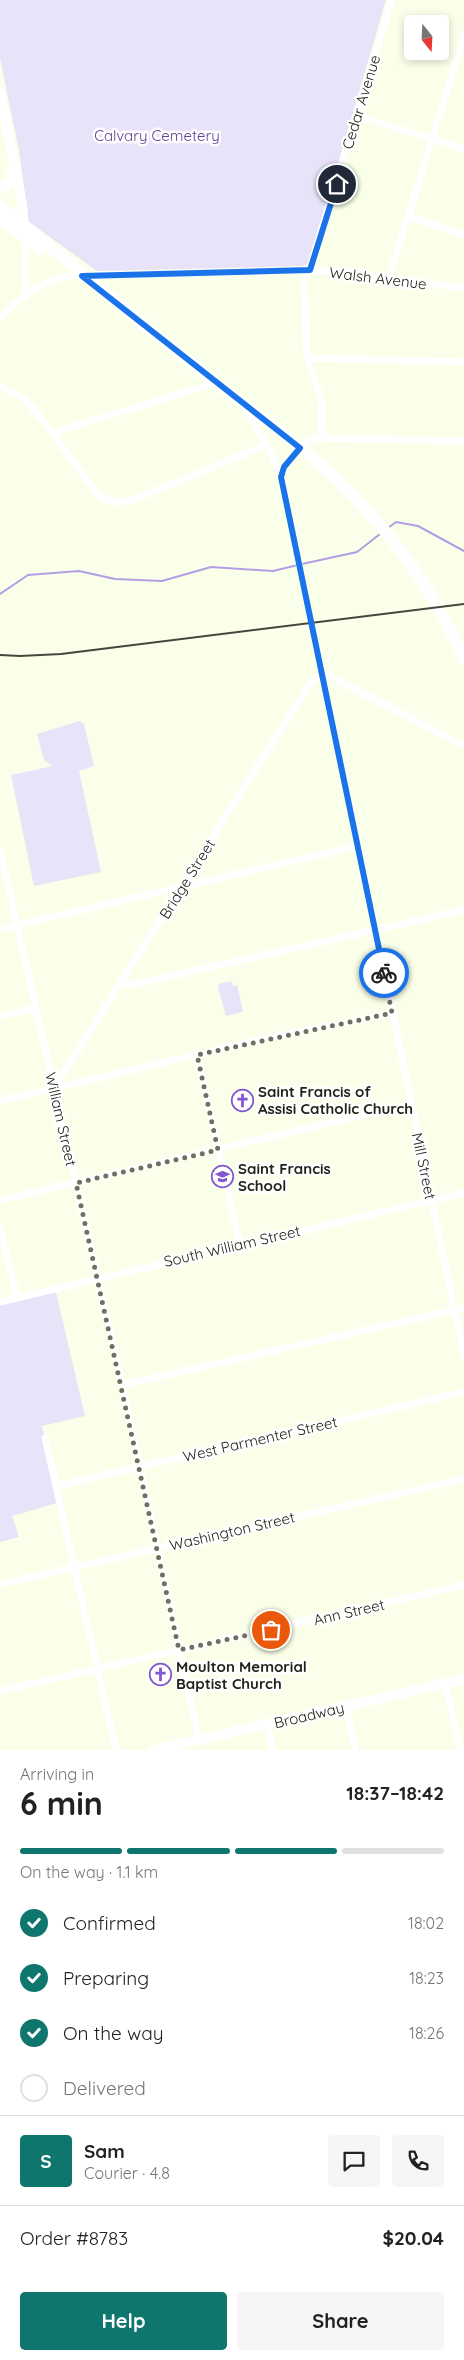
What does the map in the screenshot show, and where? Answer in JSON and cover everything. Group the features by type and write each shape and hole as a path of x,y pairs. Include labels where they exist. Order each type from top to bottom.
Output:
{"highway":[{"path":"0,188 10,182 15,167"},
{"path":"0,206 24,231 329,472 389,536 424,585 464,659"},
{"path":"0,218 24,231"}],"street":[{"name":"Cedar Avenue","path":"321,438 322,401 307,358 304,282 310,270 392,0"},
{"path":"389,278 464,36"},
{"path":"0,93 15,167 24,231 25,294"},
{"path":"358,116 464,149"},
{"path":"409,217 464,235"},
{"name":"Walsh Avenue","path":"0,318 25,294 52,279 82,276 310,270 464,288"},
{"path":"307,358 464,362"},
{"path":"52,433 216,383"},
{"path":"0,386 23,398 104,500 120,502 150,494 266,445"},
{"name":"Mill Street","path":"241,401 266,445 281,477 464,1355"},
{"path":"281,477 284,467 310,439 464,441"},
{"path":"323,674 464,746"},
{"name":"Bridge Street","path":"54,1088 312,680 323,674"},
{"path":"0,929 358,846"},
{"name":"William Street","path":"0,850 122,1385 199,1740"},
{"path":"121,984 131,984 464,910"},
{"path":"0,1016 36,1008"},
{"path":"0,1101 197,1055 392,1013"},
{"path":"197,1055 240,1244"},
{"path":"0,1200 411,1104"},
{"name":"South William Street","path":"0,1302 240,1244 464,1193"},
{"path":"0,1229 17,1298"},
{"path":"122,1385 464,1308"},
{"name":"West Parmenter Street","path":"56,1486 464,1392"},
{"path":"44,1438 76,1567 116,1750"},
{"name":"Washington Street","path":"0,1584 464,1479"},
{"name":"Ann Street","path":"0,1691 464,1585"},
{"name":"Broadway","path":"154,1750 177,1747 199,1740 464,1679"},
{"path":"445,1684 461,1750"},
{"path":"346,1706 355,1750"},
{"path":"267,1724 273,1750"}],"green space":[{"name":"Calvary Cemetery","path":"0,0 386,0 309,263 304,266 97,271 29,222 19,151 0,58"},
{"path":"80,721 84,724 94,766 79,771 101,872 34,886 11,775 53,766 44,760 37,734"},
{"path":"231,981 233,986 237,985 243,1012 226,1016 218,988 219,984"},
{"path":"55,1288 85,1416 42,1426 60,1502 12,1516 19,1537 0,1542 0,1301"}],"waterway":[{"path":"388,528 396,522 418,526 464,551"},
{"path":"302,564 357,552 380,534"},
{"path":"0,594 28,575 79,571 115,579 162,581 211,567 273,571 298,565"}],"railway":[{"path":"0,655 61,654 464,604"}],"way so far":[{"path":"271,1630 179,1650 76,1183 218,1150 197,1055 330,1024 392,1013 384,973"}],"place":[{"name":"Saint Francis of Assisi Catholic Church","path":"242,1100"},
{"name":"Saint Francis School","path":"222,1177"},
{"name":"Moulton Memorial Baptist Church","path":"160,1675"}],"route":[{"path":"337,184 310,270 82,276 300,448 284,467 281,477 384,973"}]}
